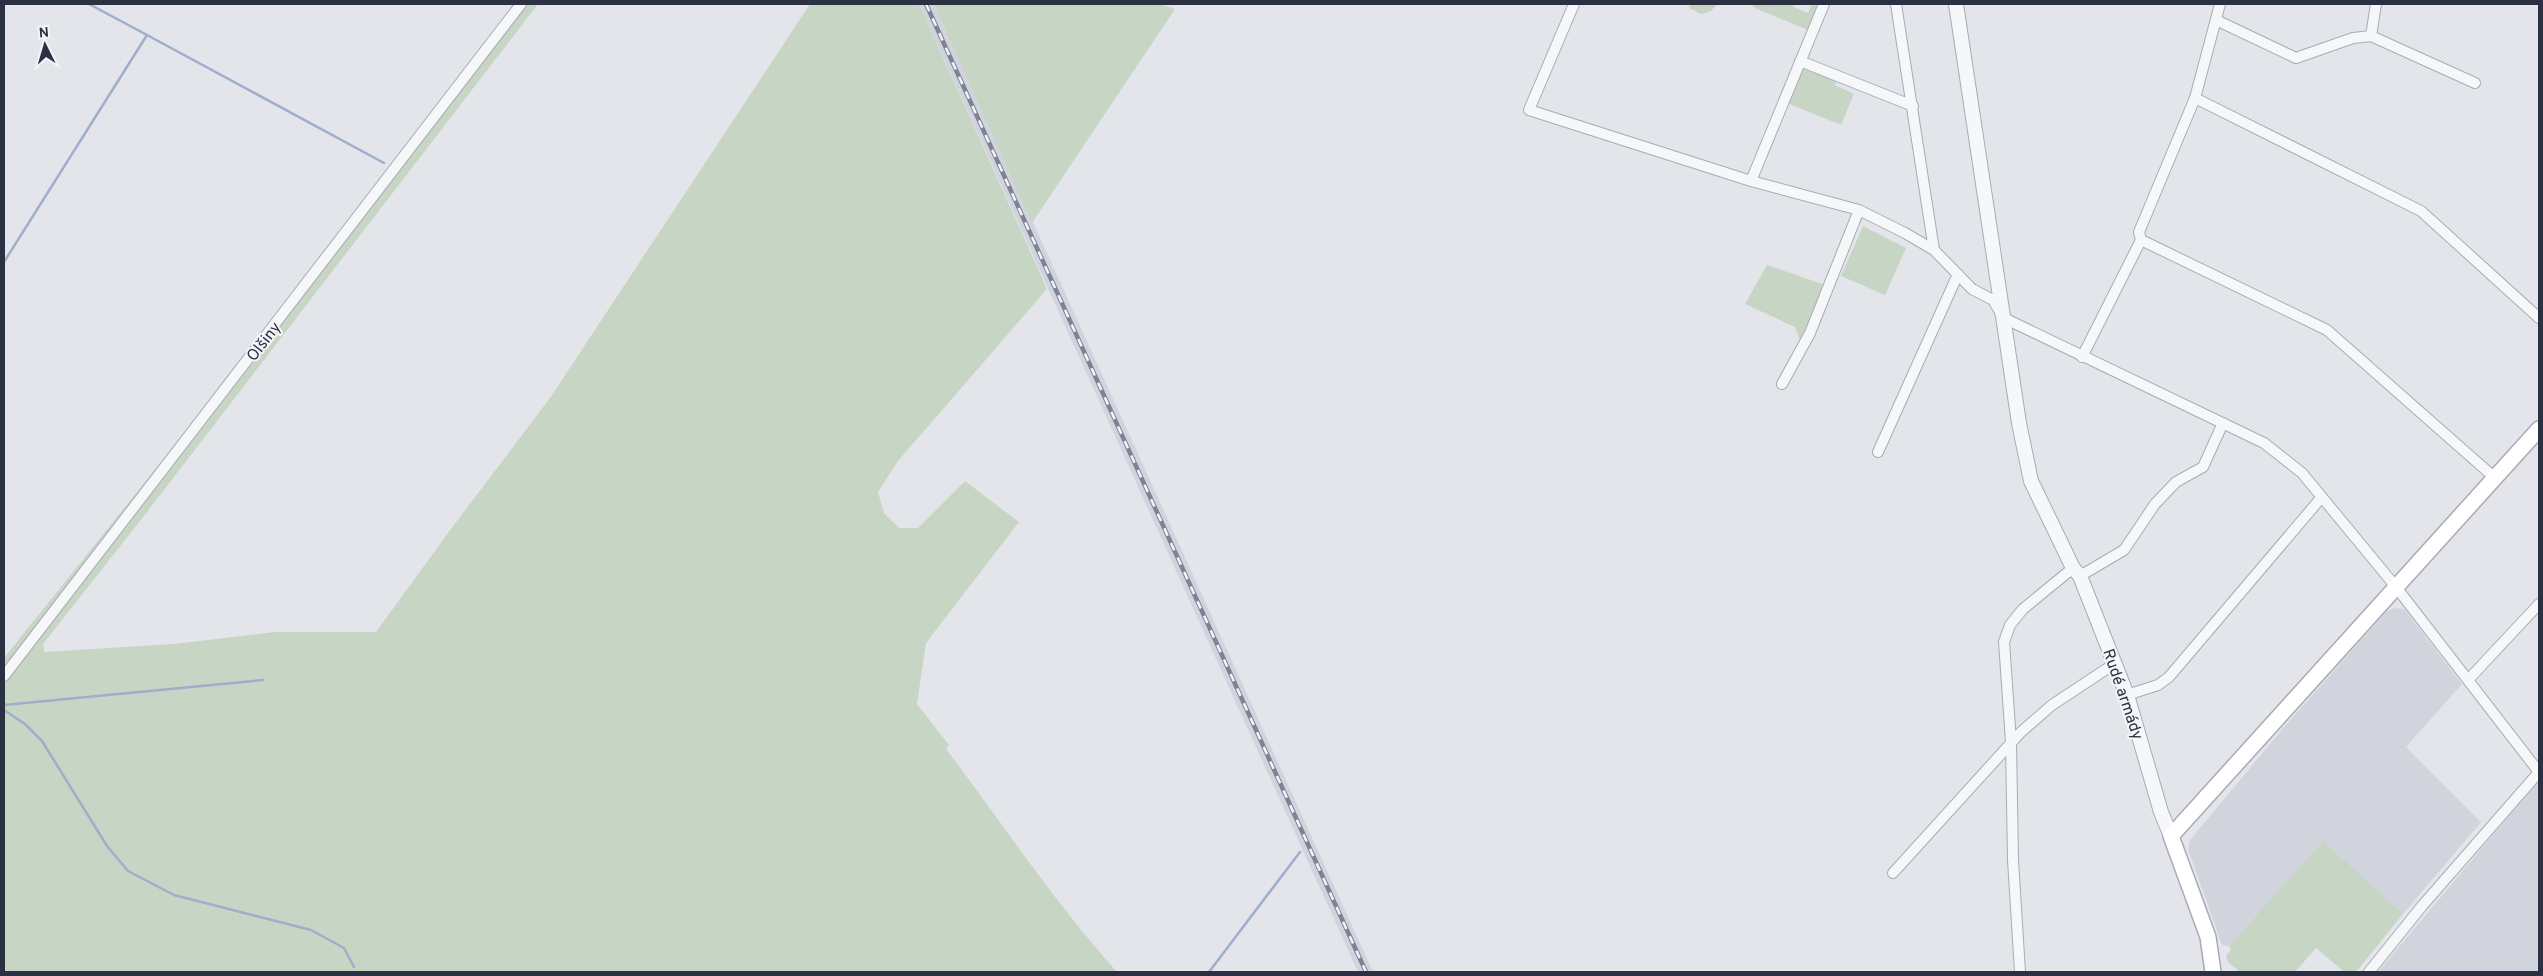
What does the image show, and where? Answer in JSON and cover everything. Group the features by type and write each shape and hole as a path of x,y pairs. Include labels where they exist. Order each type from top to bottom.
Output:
{"main road":[{"path":"2171,836 2539,429"},
{"name":"Rudé armády","path":"2171,836 2208,937 2213,972"}],"street":[{"name":"Olšiny","path":"4,676 521,4"},
{"path":"1574,4 1528,110 1751,181 1859,210 1905,233 1934,250 1972,289 1993,300 2003,317 2082,357 2264,443 2302,473 2396,587 2539,772 2428,899 2369,972"},
{"path":"1751,181 1824,4"},
{"path":"1896,4 1934,250"},
{"name":"Rudé armády","path":"1956,4 2019,423 2031,481 2077,572 2127,696 2152,784 2171,836"},
{"path":"2082,357 2140,240 2139,232 2195,98 2220,4"},
{"path":"2371,36 2376,4"},
{"path":"2216,20 2296,58 2353,38 2371,36 2476,83"},
{"path":"1800,61 1913,106"},
{"path":"2195,98 2421,211 2539,318"},
{"path":"1782,384 1810,333 1859,210"},
{"path":"2140,240 2327,330 2495,478"},
{"path":"1878,452 1958,274"},
{"path":"2020,972 2013,860 2011,742 2004,642 2010,625 2023,610 2077,572 2124,550 2155,504 2170,487 2203,467 2223,423"},
{"path":"2127,696 2158,685 2169,677 2322,498"},
{"path":"2468,680 2539,604"},
{"path":"1893,872 2011,742 2052,705 2114,664"}],"shaded area":[{"path":"919,4 934,4 1373,972 1358,972"},
{"path":"2395,608 2404,609 2462,684 2406,747 2481,822 2403,914 2323,842 2229,946 2222,945 2188,849 2190,840 2285,726 2387,611"},
{"path":"2538,781 2539,972 2378,972"}],"green space":[{"path":"528,4 538,4 147,512 43,644 44,652 174,644 276,632 376,632 550,398 810,4 919,4 1047,289 898,461 878,492 884,513 899,528 918,528 965,481 1019,522 926,643 917,704 949,745 946,749 1029,862 1117,972 4,972 4,658"},
{"path":"934,4 1159,4 1175,9 1032,223"},
{"path":"1691,4 1717,4 1711,11 1701,14 1689,8"},
{"path":"1751,4 1794,4 1793,7 1808,13 1812,4 1817,6 1808,30 1755,8"},
{"path":"1803,68 1836,80 1835,85 1854,94 1841,125 1787,103"},
{"path":"1863,226 1906,248 1885,295 1841,276"},
{"path":"1767,265 1825,285 1800,340 1795,327 1745,304"},
{"path":"2323,841 2403,914 2356,972 2344,972 2316,948 2295,972 2240,972 2228,962 2226,955 2231,950 2229,946"}],"waterway":[{"path":"89,4 147,35"},
{"path":"4,262 147,35 384,163"},
{"path":"4,705 263,680"},
{"path":"4,710 25,724 42,741 107,846 128,871 174,895 311,930 344,948 354,967"},
{"path":"1209,972 1300,852"}],"railway":[{"path":"926,4 1366,972"}]}
